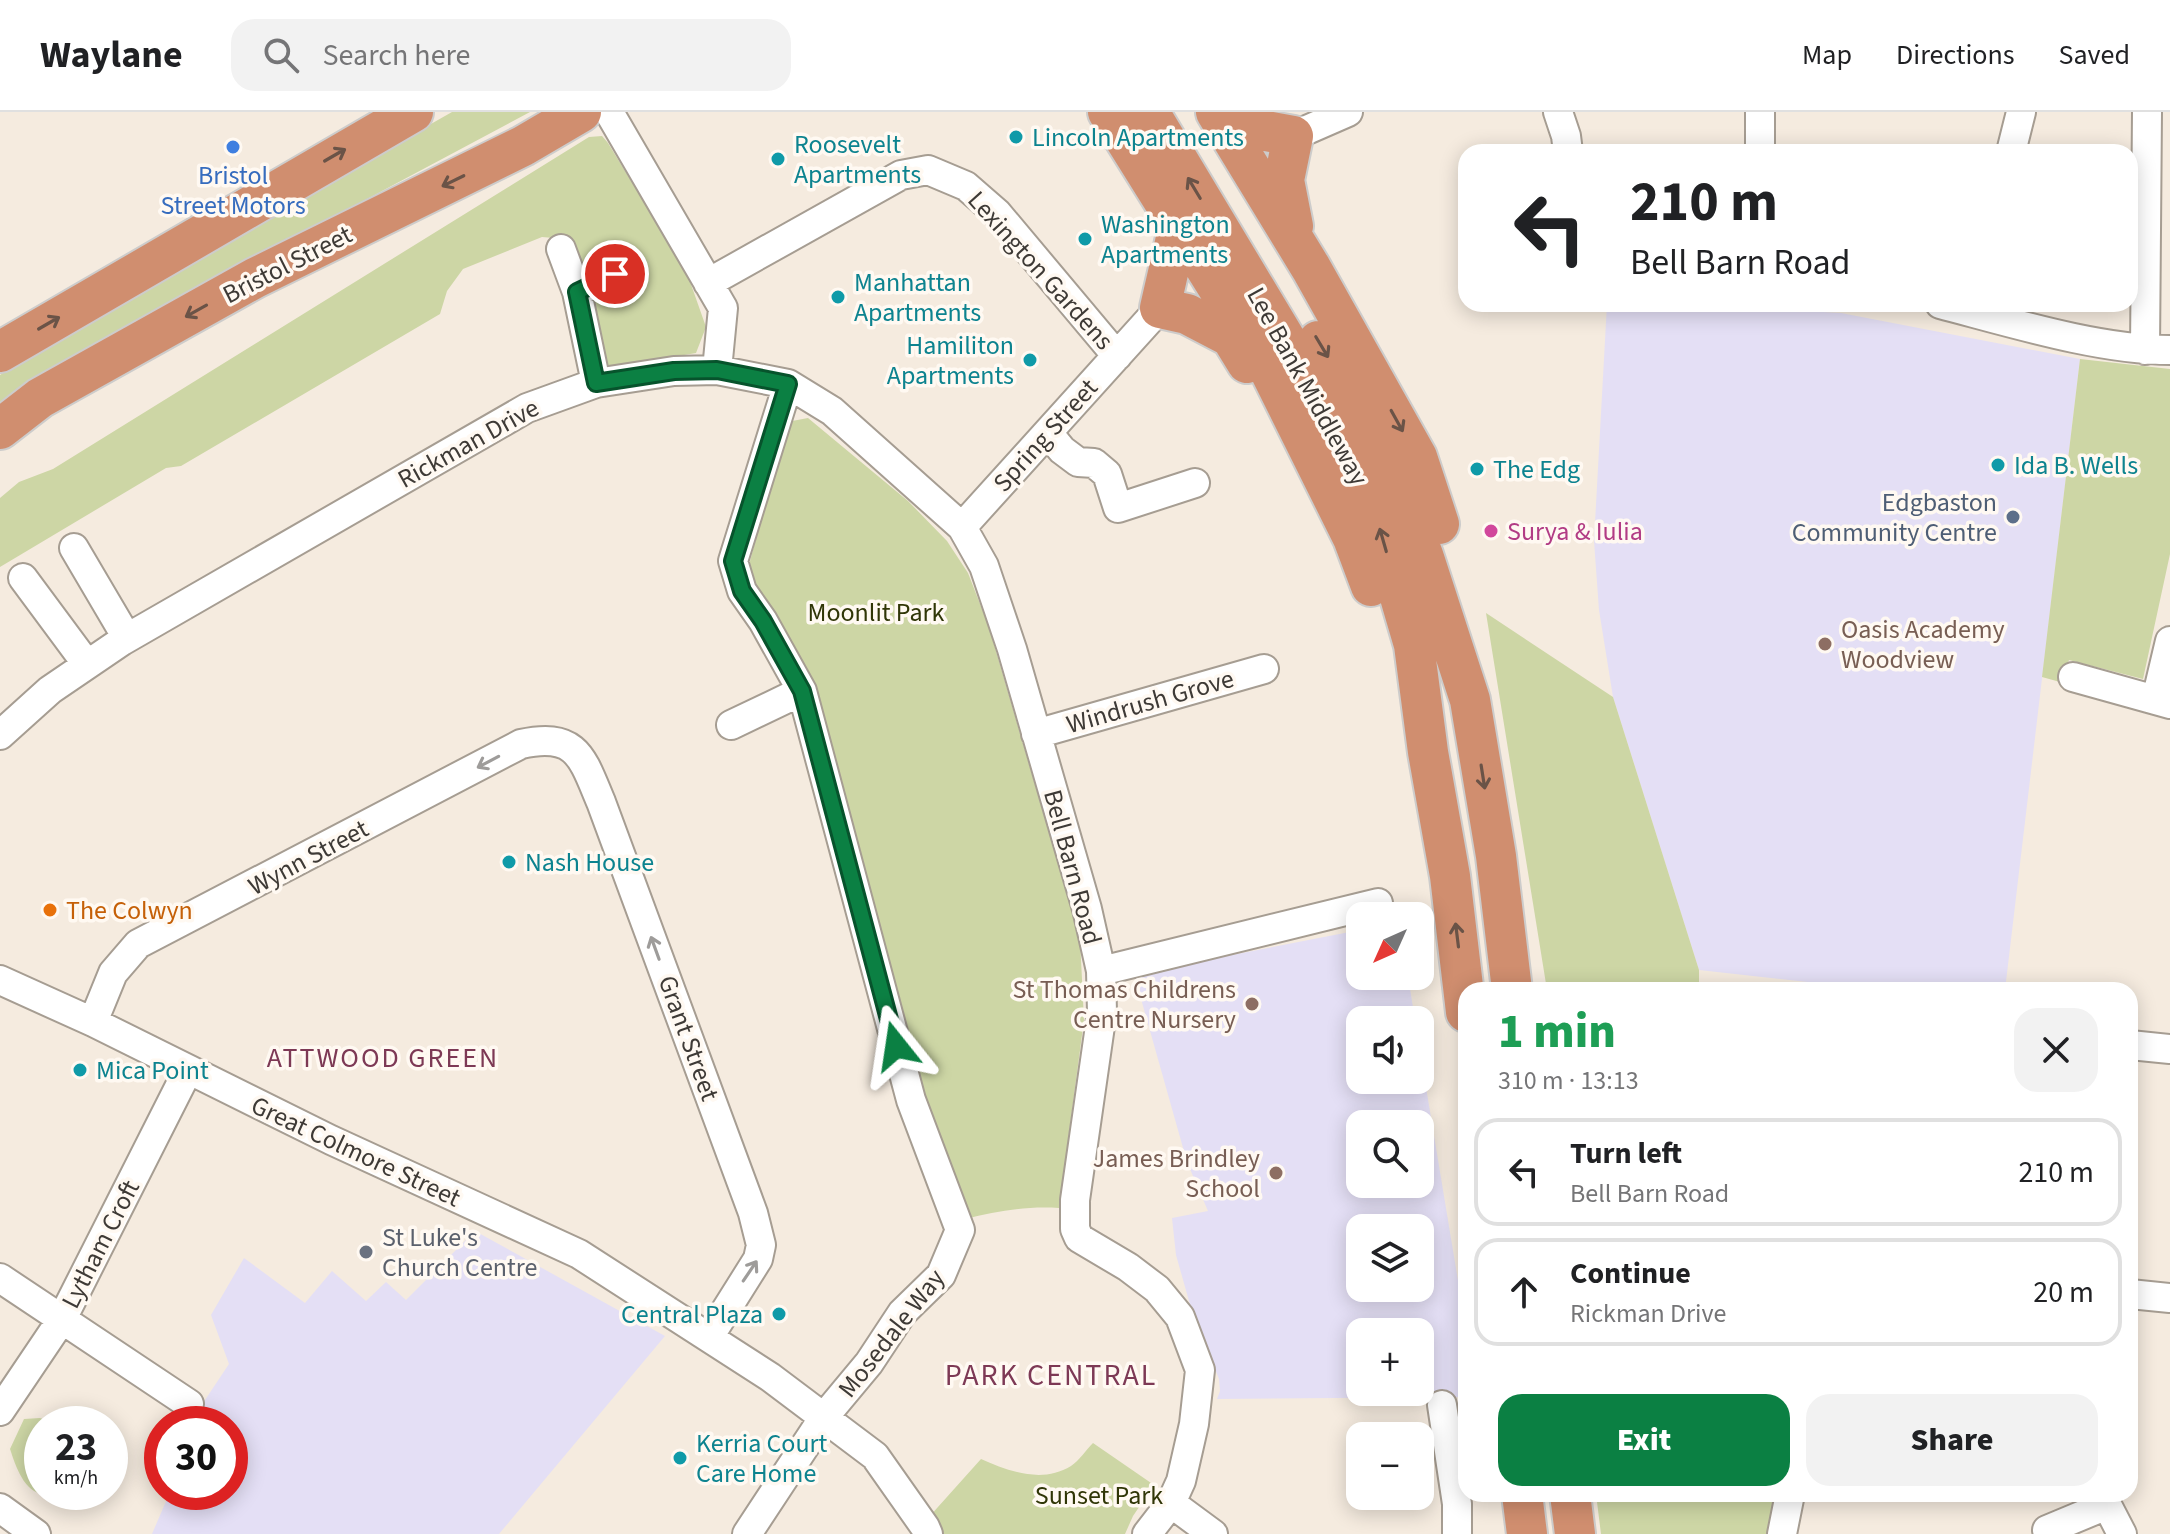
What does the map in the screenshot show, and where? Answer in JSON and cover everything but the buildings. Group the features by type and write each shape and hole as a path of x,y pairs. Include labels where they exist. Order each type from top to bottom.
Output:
{"highway":[{"path":"0,352 413,112"},
{"name":"Bristol Street","path":"0,429 40,398 255,278 523,146 581,112"},
{"path":"1108,112 1270,371 1353,538 1428,752"},
{"name":"Lee Bank Middleway","path":"1149,112 1320,397 1373,505 1414,645 1428,752 1450,876 1462,982"},
{"name":"Lee Bank Middleway","path":"1180,112 1353,399 1397,486 1470,700 1496,856 1511,982"},
{"path":"1216,112 1296,242 1417,457 1448,551 1471,662 1470,700"},
{"path":"1226,112 1250,128 1293,136 1284,180 1296,242"},
{"path":"1177,221 1160,308 1187,314 1231,337 1353,538"},
{"path":"1523,1502 1527,1534"},
{"path":"1571,1502 1575,1534"}],"street":[{"path":"609,112 723,308 717,370"},
{"path":"1293,136 1348,112"},
{"path":"1558,112 1567,144"},
{"path":"1760,112 1760,144"},
{"path":"2013,144 2021,112"},
{"path":"1984,312 2055,333 2158,350 2147,112"},
{"name":"Lexington Gardens","path":"708,283 901,175 928,170 966,186 997,213 1117,356"},
{"path":"561,249 577,292 596,383"},
{"path":"577,292 615,274"},
{"name":"Spring Street","path":"962,527 1160,308"},
{"name":"Rickman Drive","path":"0,735 50,690 86,663 527,408 596,383 674,371 717,370"},
{"name":"Bell Barn Road","path":"717,370 788,384 832,411 962,527 984,566 1087,909 1101,971 1102,1012 1075,1200 1075,1229 1079,1238 1128,1267 1157,1289 1180,1317 1200,1370 1200,1389 1189,1453 1171,1503"},
{"name":"Mosedale Way","path":"747,1534 824,1417 869,1363 902,1313 941,1275 960,1230 911,1100 802,691 763,621 742,591 733,561 788,384"},
{"path":"1048,433 1062,450 1078,462 1094,463 1107,474 1118,508 1195,483"},
{"path":"74,548 127,638"},
{"path":"23,578 86,663"},
{"path":"2073,677 2163,702 2170,641"},
{"name":"Windrush Grove","path":"1036,734 1264,669"},
{"path":"731,725 802,691"},
{"name":"Wynn Street","path":"93,1022 113,973 138,944 521,744 541,739 561,742"},
{"name":"Grant Street","path":"561,742 584,760 756,1223 761,1245 758,1259 709,1337"},
{"path":"1101,971 1346,911"},
{"name":"Great Colmore Street","path":"0,980 93,1022 331,1140 579,1254 770,1377 875,1456 928,1534"},
{"path":"2138,1046 2170,1049"},
{"name":"Lytham Croft","path":"0,1411 62,1319 188,1070"},
{"path":"0,1278 189,1404"},
{"path":"2138,1295 2170,1298"},
{"path":"1442,1405 1458,1453 1457,1534"},
{"path":"1782,1534 1788,1502"},
{"path":"1147,1534 1171,1503 1213,1534"},
{"path":"2047,1530 2107,1505 2122,1534"},
{"path":"0,1508 36,1534"}],"shaded area":[{"name":"Oasis Academy Woodview","path":"1607,312 1841,313 2080,359 2006,982 1808,982 1699,970 1613,697 1599,610 1594,541"},
{"name":"James Brindley School","path":"1346,933 1346,990 1410,990 1413,1006 1346,1006 1346,1094 1427,1094 1430,1110 1346,1110 1346,1198 1434,1198 1434,1136 1458,1281 1458,1397 1434,1397 1434,1318 1346,1318 1346,1398 1217,1399 1219,1379 1191,1308 1176,1255 1172,1218 1208,1211 1187,1162 1134,974"},
{"path":"475,1231 665,1336 499,1534 152,1534 162,1510 248,1510 248,1406 201,1406 229,1364 211,1315 244,1258 305,1303 332,1271 366,1301 386,1282 406,1300"}],"green space":[{"path":"452,112 530,112 219,278 0,405 0,375 63,333"},
{"path":"602,136 687,273 706,327 696,353 608,368 581,277 565,239 542,237 463,269 447,291 440,314 181,466 166,468 0,567 0,498 19,482 53,469 589,137"},
{"path":"2080,359 2170,369 2170,554 2143,679 2069,660 2060,682 2042,677"},
{"name":"Moonlit Park","path":"808,418 908,501 947,541 968,573 989,627 1080,939 1084,1020 1059,1208 1012,1210 965,1219 922,1095 832,755 746,576 787,422"},
{"path":"1486,613 1613,697 1699,970 1699,982 1546,982"},
{"path":"24,1419 24,1481 16,1465 10,1449"},
{"name":"Sunset Park","path":"1093,1443 1154,1485 1125,1534 938,1534 929,1517 981,1459 1025,1474 1048,1474 1071,1466"},
{"path":"1597,1502 1778,1502 1775,1534 1601,1534"}],"place":[{"name":"Lincoln Apartments","path":"1016,137"},
{"name":"Bristol Street Motors","path":"233,147"},
{"name":"Roosevelt Apartments","path":"778,159"},
{"name":"Washington Apartments","path":"1085,239"},
{"name":"Manhattan Apartments","path":"838,297"},
{"name":"Hamiliton Apartments","path":"1030,360"},
{"name":"Ida B. Wells","path":"1998,465"},
{"name":"The Edg","path":"1477,469"},
{"name":"Edgbaston Community Centre","path":"2013,517"},
{"name":"Surya & Iulia","path":"1491,531"},
{"name":"Oasis Academy Woodview","path":"1825,644"},
{"name":"Nash House","path":"509,862"},
{"name":"The Colwyn","path":"50,910"},
{"name":"St Thomas Childrens Centre Nursery","path":"1252,1004"},
{"name":"Mica Point","path":"80,1070"},
{"name":"James Brindley School","path":"1276,1173"},
{"name":"St Luke's Church Centre","path":"366,1252"},
{"name":"Central Plaza","path":"779,1314"},
{"name":"Kerria Court Care Home","path":"680,1458"}],"district":[{"name":"ATTWOOD GREEN","path":"383,1057"},
{"name":"PARK CENTRAL","path":"1051,1375"}],"route":[{"path":"615,274 577,292 596,383 674,371 717,370 788,384 733,561 742,591 763,621 802,691 896,1046"}]}
